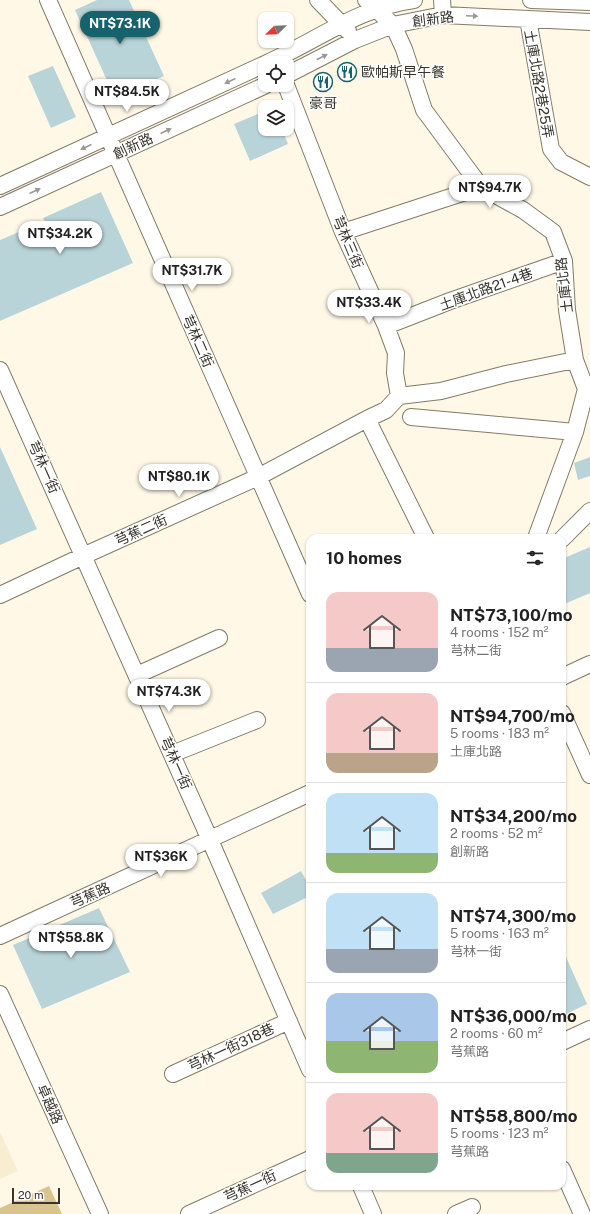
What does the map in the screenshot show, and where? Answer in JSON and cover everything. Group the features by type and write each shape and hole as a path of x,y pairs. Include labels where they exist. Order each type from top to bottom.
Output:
{"street":[{"name":"芎林二街","path":"48,0 306,585"},
{"path":"318,0 355,40"},
{"name":"創新路","path":"282,56 341,24 370,4 407,0"},
{"path":"393,25 407,0"},
{"path":"532,0 590,2"},
{"name":"土庫北路","path":"370,4 393,25 404,49 424,110 481,187 523,210 553,232 564,261 567,310 575,360 588,390"},
{"name":"創新路","path":"294,71 355,40 443,8 528,19 590,22"},
{"name":"土庫北路2巷25弄","path":"528,19 551,149 561,162 590,177"},
{"name":"創新路","path":"0,186 258,68"},
{"name":"創新路","path":"0,207 258,89"},
{"name":"芎林三街","path":"289,92 343,232 386,326 396,353 395,373 399,396"},
{"path":"343,232 481,187"},
{"name":"土庫北路21-4巷","path":"386,326 450,301 564,261"},
{"path":"424,534 367,419 386,410 399,396 442,391 506,374 575,360"},
{"name":"芎林一街","path":"0,370 137,675 306,1061"},
{"path":"537,534 575,432 588,390"},
{"path":"411,417 575,432"},
{"name":"芎蕉二街","path":"0,595 258,477 367,419"},
{"path":"566,535 590,511"},
{"path":"137,675 219,638"},
{"path":"566,675 590,664"},
{"path":"172,754 257,720"},
{"path":"566,722 590,775"},
{"name":"芎蕉路","path":"0,936 306,795"},
{"name":"卓越路","path":"0,994 100,1214"},
{"name":"芎林一街318巷","path":"173,1074 289,1021"},
{"path":"566,1040 590,1029"},
{"name":"芎蕉一街","path":"189,1214 306,1161"},
{"path":"566,1178 582,1214"},
{"path":"363,1190 373,1214"},
{"path":"456,1214 472,1208"}],"shaded area":[{"path":"0,1132 18,1171 0,1179"},
{"path":"49,1186 62,1214 0,1214 0,1208"}],"building":[{"path":"97,0 129,0 164,76 115,98 75,10"},
{"path":"53,66 76,117 51,128 28,76"},
{"path":"258,114 258,136 285,136 288,144 250,161 234,124"},
{"path":"101,192 133,263 0,321 0,240 45,221 43,218"},
{"path":"0,447 37,529 0,545"},
{"path":"590,457 590,476 578,480 574,463"},
{"path":"590,547 590,593 566,603 566,557"},
{"path":"301,871 306,880 306,898 273,914 261,893"},
{"path":"99,908 130,972 42,1009 13,945"},
{"path":"566,957 587,1004 566,1014"}],"place":[{"name":"歐帕斯早午餐","path":"347,72"},
{"name":"豪哥","path":"323,82"}]}
